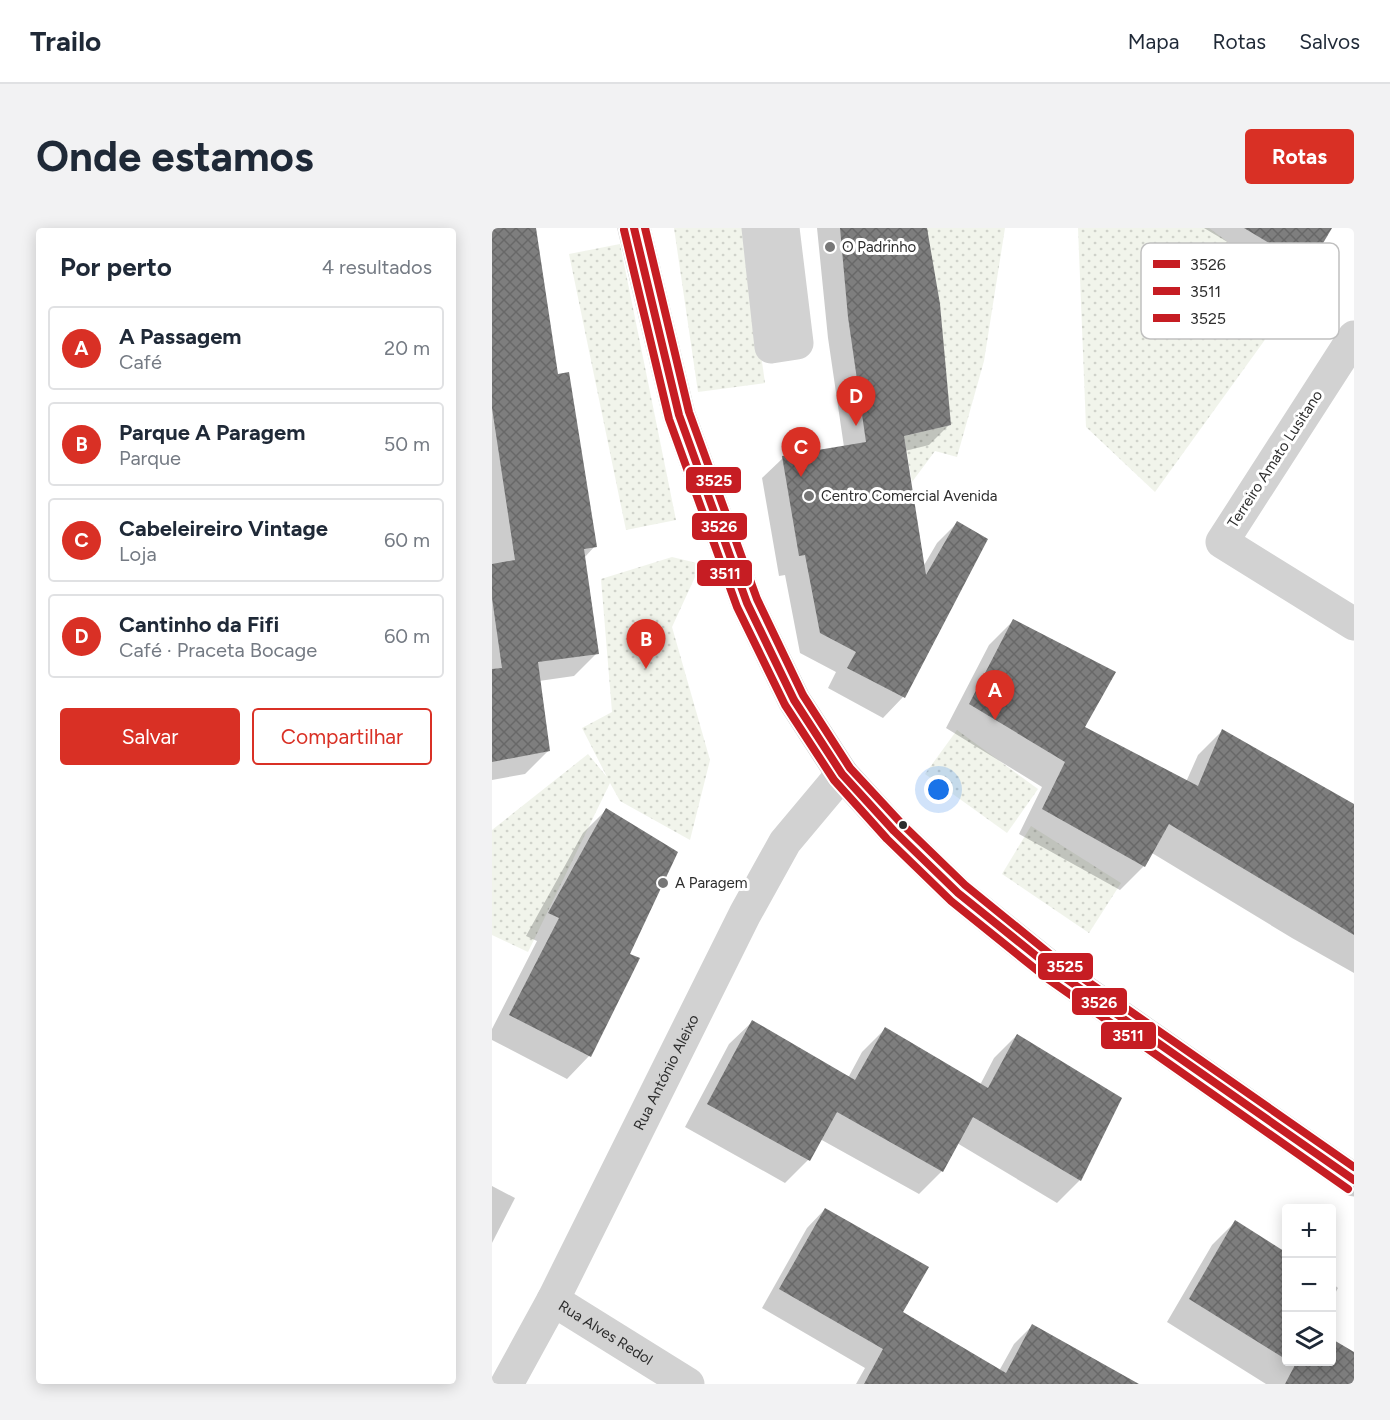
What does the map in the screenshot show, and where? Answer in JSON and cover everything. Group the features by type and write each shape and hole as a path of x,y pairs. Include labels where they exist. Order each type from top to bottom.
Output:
{"street":[{"path":"634,228 679,415 747,603 794,700 842,774 894,831 958,893 1055,971 1354,1180"},
{"path":"758,228 771,347 797,343 783,228"},
{"name":"Terreiro Amato Lusitano","path":"1354,337 1222,542 1354,624"},
{"name":"Rua António Aleixo","path":"507,1384 553,1299 746,914 785,843 842,774"},
{"name":"Rua Alves Redol","path":"553,1299 688,1384"}],"shaded area":[{"path":"674,228 743,228 765,383 698,392"},
{"path":"926,228 1005,228 984,361 957,457 935,451 912,482 904,436 951,425"},
{"path":"1078,228 1209,228 1229,243 1141,243 1141,339 1266,339 1155,492 1086,427"},
{"path":"620,244 676,520 626,530 569,254"},
{"path":"672,557 701,564 672,627 710,760 690,840 620,801 610,783 528,952 492,935 492,830 588,754 607,777 582,728 612,712 601,579"},
{"path":"957,730 1038,789 1007,833 925,774"},
{"path":"1031,826 1121,883 1089,933 1002,874"}],"building":[{"path":"492,228 536,228 558,374 569,372 597,547 584,549 599,654 538,662 550,751 492,762 492,669 502,668 492,598 492,564 515,560 492,408"},
{"path":"840,228 927,228 940,304 951,425 904,436 926,575 957,521 988,539 905,698 847,668 856,652 820,633 805,555 799,556 782,456 866,442 848,317"},
{"path":"1244,228 1332,228 1323,243 1269,243"},
{"path":"1013,619 1116,672 1085,727 1198,786 1222,729 1354,804 1354,935 1169,824 1145,867 1042,809 1065,762 969,704"},
{"path":"606,808 678,852 630,954 640,958 591,1057 509,1015 559,918 548,913"},
{"path":"752,1020 855,1080 885,1027 988,1088 1017,1034 1122,1098 1081,1181 973,1117 943,1172 837,1112 810,1161 707,1104"},
{"path":"825,1208 929,1267 903,1312 1006,1373 1032,1324 1139,1384 864,1384 883,1349 779,1289"},
{"path":"1235,1220 1282,1250 1282,1357 1189,1299"},
{"path":"1336,1341 1354,1352 1354,1384 1285,1384 1294,1366 1336,1366"}],"transit line":[{"name":"3526","path":"634,228 679,415 747,603 794,700 842,774 894,831 958,893 1055,971 1354,1180"},
{"name":"3525","path":"645,228 689,412 757,599 803,695 850,768 902,824 965,885 1061,963 1354,1167"},
{"name":"3511","path":"624,230 669,419 737,607 785,705 834,780 887,839 951,901 1048,979 1348,1189"}],"place":[{"name":"O Padrinho","path":"830,247"},
{"name":"Cantinho da Fifi","path":"856,426"},
{"name":"Cabeleireiro Vintage","path":"801,477"},
{"name":"Centro Comercial Avenida","path":"809,496"},
{"name":"Parque A Paragem","path":"646,669"},
{"name":"A Passagem","path":"995,720"},
{"name":"A Paragem","path":"663,883"}]}
